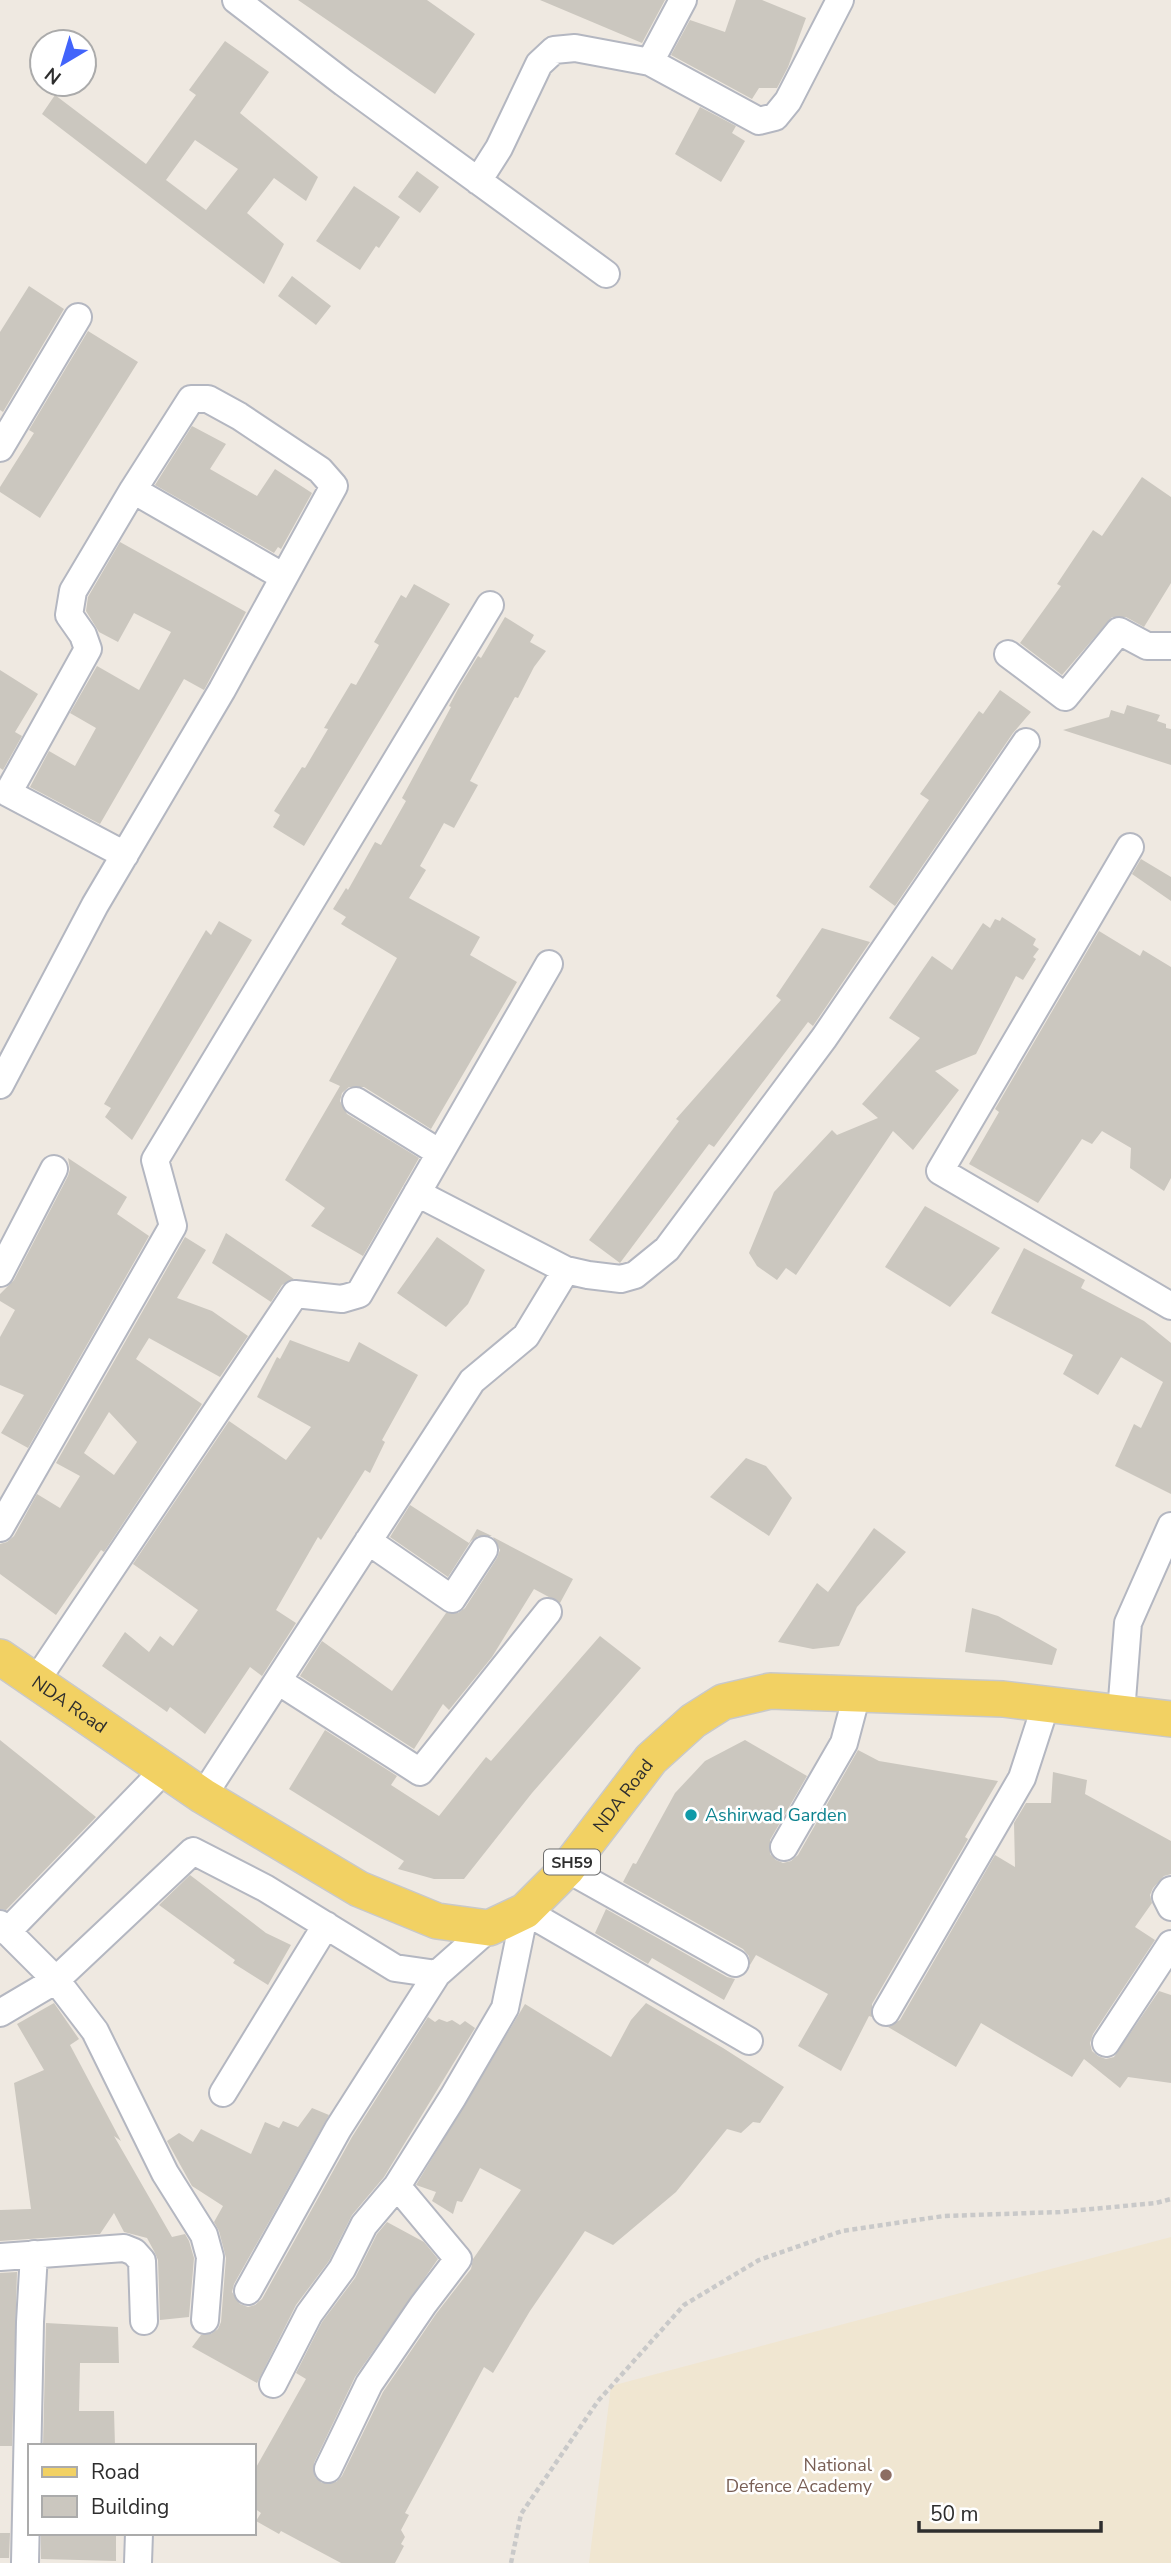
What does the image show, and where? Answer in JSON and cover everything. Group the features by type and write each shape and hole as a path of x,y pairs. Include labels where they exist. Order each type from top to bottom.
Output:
{"main road":[{"name":"NDA Road","path":"0,1657 203,1796 359,1889 437,1921 489,1927 525,1911 567,1869 651,1759 693,1721 723,1702 770,1691 1003,1699 1171,1719"}],"street":[{"path":"236,0 606,274"},
{"path":"650,62 683,0"},
{"path":"478,181 499,148 539,64 554,50 575,48 650,62 759,121 775,117 788,101 840,0"},
{"path":"0,448 78,317"},
{"path":"1,1082 95,905 125,855 222,690 334,486 320,470 239,416 208,399 191,399 72,591 69,615 83,635 88,649 8,793 125,855"},
{"path":"134,490 284,578"},
{"path":"0,1528 173,1226 155,1160 490,605"},
{"path":"1008,654 1065,697 1119,631 1147,646 1171,646"},
{"path":"417,1193 566,1270 621,1279 635,1275 647,1267 667,1248 824,1038 1026,742"},
{"path":"1130,847 940,1171 1171,1306"},
{"path":"36,1681 295,1294 342,1299 359,1294 549,964"},
{"path":"356,1101 440,1153"},
{"path":"0,1273 54,1169"},
{"path":"203,1796 472,1381 526,1336 566,1270"},
{"path":"1121,1713 1128,1623 1171,1526"},
{"path":"368,1541 452,1599 484,1550"},
{"path":"278,1681 420,1772 548,1612"},
{"path":"784,1847 844,1743 858,1694"},
{"path":"886,2012 1022,1778 1046,1704"},
{"path":"165,1769 4,1928 56,1980 95,2031 166,2173 204,2235 210,2257 205,2320"},
{"path":"0,2013 56,1980 193,1851 265,1888 395,1968 437,1974"},
{"path":"567,1869 735,1963"},
{"path":"1171,1889 1166,1897 1171,1907"},
{"path":"273,2384 309,2314 342,2269 365,2225 397,2186 505,2008 525,1911 749,2041"},
{"path":"223,2094 326,1925"},
{"path":"248,2291 338,2129 437,1974 489,1927"},
{"path":"1106,2043 1171,1944"},
{"path":"328,2469 369,2384 458,2259 397,2186"},
{"path":"0,2257 124,2248 134,2252 142,2261 144,2321"},
{"path":"25,2563 34,2254"},
{"path":"138,2563 139,2535"}],"path":[{"path":"511,2563 521,2514 598,2401 684,2305 759,2260 842,2231 944,2216 1060,2212 1156,2203 1171,2199"}],"shaded area":[{"name":"National Defence Academy","path":"1171,2237 1171,2563 589,2563 611,2386"}],"building":[{"path":"298,0 427,0 475,34 435,94"},
{"path":"540,0 665,0 642,43"},
{"path":"736,0 762,0 806,18 788,67 777,88 759,88 752,99 671,55 690,20 725,32"},
{"path":"225,41 269,72 240,113 318,177 306,201 274,178 247,213 284,244 264,284 42,114 53,98 59,98 146,164 196,95 189,90","holes":["195,140 238,169 206,210 166,180"]},
{"path":"700,107 736,126 732,133 745,141 721,182 675,154"},
{"path":"417,171 439,187 420,213 398,197"},
{"path":"354,186 400,217 360,270 316,241"},
{"path":"292,276 331,306 316,325 278,296"},
{"path":"29,286 64,309 3,412 0,410 0,332"},
{"path":"88,331 138,362 40,518 0,492 0,487 34,433 29,430"},
{"path":"192,426 226,444 210,469 257,496 275,469 312,493 281,549 278,547 274,553 155,485"},
{"path":"1142,477 1171,497 1171,583 1144,627 1126,617 1112,617 1062,675 1020,643 1061,586 1057,584 1093,530 1102,536"},
{"path":"120,542 246,612 204,690 184,679 100,824 30,787 49,751 75,766 96,728 70,713 97,666 139,690 171,632 134,613 118,642 99,632 86,611 88,597"},
{"path":"414,584 450,604 304,846 273,827 280,815 274,811 302,767 305,768 328,729 324,728 351,683 356,685 379,645 374,642 401,595 406,598"},
{"path":"505,617 534,635 530,642 546,651 534,667 518,698 515,697 470,781 478,785 454,828 444,823 420,866 426,870 409,898 480,937 470,955 517,982 431,1129 364,1087 349,1087 342,1093 340,1101 347,1114 419,1158 363,1256 311,1226 325,1208 285,1180 340,1086 329,1081 397,958 341,924 346,917 333,909 346,888 348,890 375,842 381,845 406,801 402,798 458,689 478,656 481,658"},
{"path":"0,670 38,694 15,732 22,736 3,770 0,768"},
{"path":"1000,690 1031,712 1013,733 895,906 869,887 929,800 920,794 979,711 983,714"},
{"path":"1127,705 1160,715 1157,721 1171,729 1171,765 1063,730 1109,717 1111,710 1124,714"},
{"path":"1141,859 1171,877 1171,901 1132,874"},
{"path":"1002,917 1036,939 1033,945 1039,949 1023,980 1016,976 976,1054 935,1071 959,1090 913,1150 893,1131 796,1275 786,1268 777,1280 757,1266 749,1253 774,1192 832,1130 837,1135 878,1118 862,1104 920,1038 889,1018 932,956 952,970 983,923 990,928 995,919 1000,921"},
{"path":"219,921 252,940 132,1140 105,1117 111,1108 104,1104 206,930 211,935"},
{"path":"822,928 870,942 813,1026 808,1022 714,1147 709,1144 620,1263 589,1240 679,1121 676,1119 781,1000 776,996"},
{"path":"1099,931 1140,956 1143,950 1171,967 1171,1178 1164,1191 1130,1168 1131,1148 1102,1131 1092,1144 1082,1139 1038,1203 969,1164 999,1112 995,1109"},
{"path":"68,1158 127,1197 117,1214 149,1236 28,1448 1,1433 24,1395 0,1385 0,1337 15,1310 0,1301 0,1294 14,1280 68,1176"},
{"path":"925,1206 1000,1248 950,1307 885,1267"},
{"path":"226,1233 294,1279 282,1285 271,1302 212,1263"},
{"path":"185,1237 206,1250 177,1298 212,1311 248,1336 220,1377 149,1338 136,1359 202,1404 104,1552 101,1550 56,1615 0,1574 0,1544 14,1536 37,1494 60,1508 80,1476 56,1463","holes":["109,1412 137,1442 114,1475 84,1453"]},
{"path":"437,1237 485,1270 468,1304 446,1327 397,1293"},
{"path":"1024,1248 1085,1280 1081,1288 1144,1321 1171,1343 1171,1494 1115,1466 1134,1424 1141,1428 1163,1382 1121,1357 1098,1395 1063,1374 1073,1355 991,1313"},
{"path":"290,1340 349,1362 359,1342 418,1375 382,1440 385,1442 370,1473 365,1470 321,1540 318,1537 276,1610 296,1623 262,1676 250,1667 205,1734 170,1707 167,1712 102,1666 125,1632 149,1652 160,1636 173,1646 198,1610 133,1564 229,1421 286,1460 311,1427 257,1397 277,1357 280,1359"},
{"path":"746,1458 766,1466 792,1498 769,1536 710,1497"},
{"path":"410,1505 469,1543 477,1529 492,1536 478,1536 471,1541 448,1577 390,1537"},
{"path":"874,1528 906,1552 857,1607 839,1646 813,1649 778,1642 817,1583 828,1592"},
{"path":"493,1537 573,1579 560,1603 534,1589 492,1657 449,1710 443,1704 414,1749 300,1676 322,1641 392,1691 446,1613 458,1613 465,1608 497,1558 500,1550"},
{"path":"972,1608 998,1616 1057,1649 1052,1665 965,1652"},
{"path":"600,1636 641,1668 532,1793 464,1879 434,1879 398,1869 404,1861 289,1789 325,1730 397,1776 391,1785 439,1816 486,1757 491,1761"},
{"path":"0,1740 96,1817 6,1910 0,1909"},
{"path":"745,1740 807,1776 770,1840 770,1854 783,1863 798,1855 858,1750 879,1761 998,1781 965,1837 968,1839 872,2004 872,2017 869,2016 841,2071 798,2046 828,1994 756,1955 750,1965 749,1956 743,1949 623,1882 633,1863 636,1864 675,1793 705,1761"},
{"path":"1053,1772 1087,1780 1085,1794 1171,1841 1171,1874 1164,1876 1153,1888 1150,1895 1152,1903 1135,1927 1155,1940 1093,2034 1090,2043 1092,2051 1098,2056 1106,2059 1114,2057 1159,1991 1171,1995 1171,2083 1128,2077 1120,2088 1084,2059 1072,2077 981,2023 956,2067 888,2027 900,2020 995,1855 1015,1867 1014,1823 1026,1803 1051,1803"},
{"path":"190,1875 266,1933 291,1945 268,1985 233,1963 235,1960 159,1905"},
{"path":"606,1909 735,1979 724,2000 652,1958 648,1964 595,1933"},
{"path":"54,2003 79,2039 70,2045 121,2141 114,2136 172,2237 185,2234 189,2241 194,2258 189,2317 160,2320 158,2260 147,2238 124,2232 114,2213 100,2234 0,2241 0,2210 31,2209 14,2083 44,2070 17,2024"},
{"path":"646,2003 784,2087 760,2123 753,2122 741,2133 727,2129 676,2192 613,2245 585,2231 530,2311 493,2373 484,2367 405,2513 409,2515 401,2530 405,2537 401,2544 404,2546 395,2563 341,2563 281,2531 279,2534 256,2521 261,2513 256,2509 256,2467 306,2379 296,2373 322,2322 355,2278 377,2234 387,2222 424,2242 438,2259 355,2377 314,2463 315,2477 322,2483 336,2482 342,2476 383,2392 436,2314 471,2269 473,2259 521,2190 480,2168 462,2202 457,2201 453,2214 432,2201 436,2192 416,2185 525,2004 611,2057 631,2020"},
{"path":"428,2017 435,2022 439,2019 447,2022 452,2020 460,2025 465,2021 475,2028 384,2177 352,2215 329,2261 296,2305 257,2383 192,2347 201,2335 211,2334 218,2329 221,2322 226,2258 214,2222 223,2206 192,2186 167,2141 179,2133 193,2142 201,2129 251,2154 265,2122 279,2128 283,2121 298,2127 312,2108 329,2115 234,2284 232,2292 240,2304 248,2307 255,2305 262,2299 352,2137"},
{"path":"17,2272 12,2446 0,2446 0,2273"},
{"path":"46,2323 118,2327 119,2363 80,2363 79,2411 114,2411 115,2444 43,2444"},
{"path":"0,2533 10,2533 9,2558 0,2558"},
{"path":"41,2535 116,2535 116,2561 41,2559"}],"place":[{"name":"Ashirwad Garden","path":"691,1815"},
{"name":"National Defence Academy","path":"886,2475"}]}
